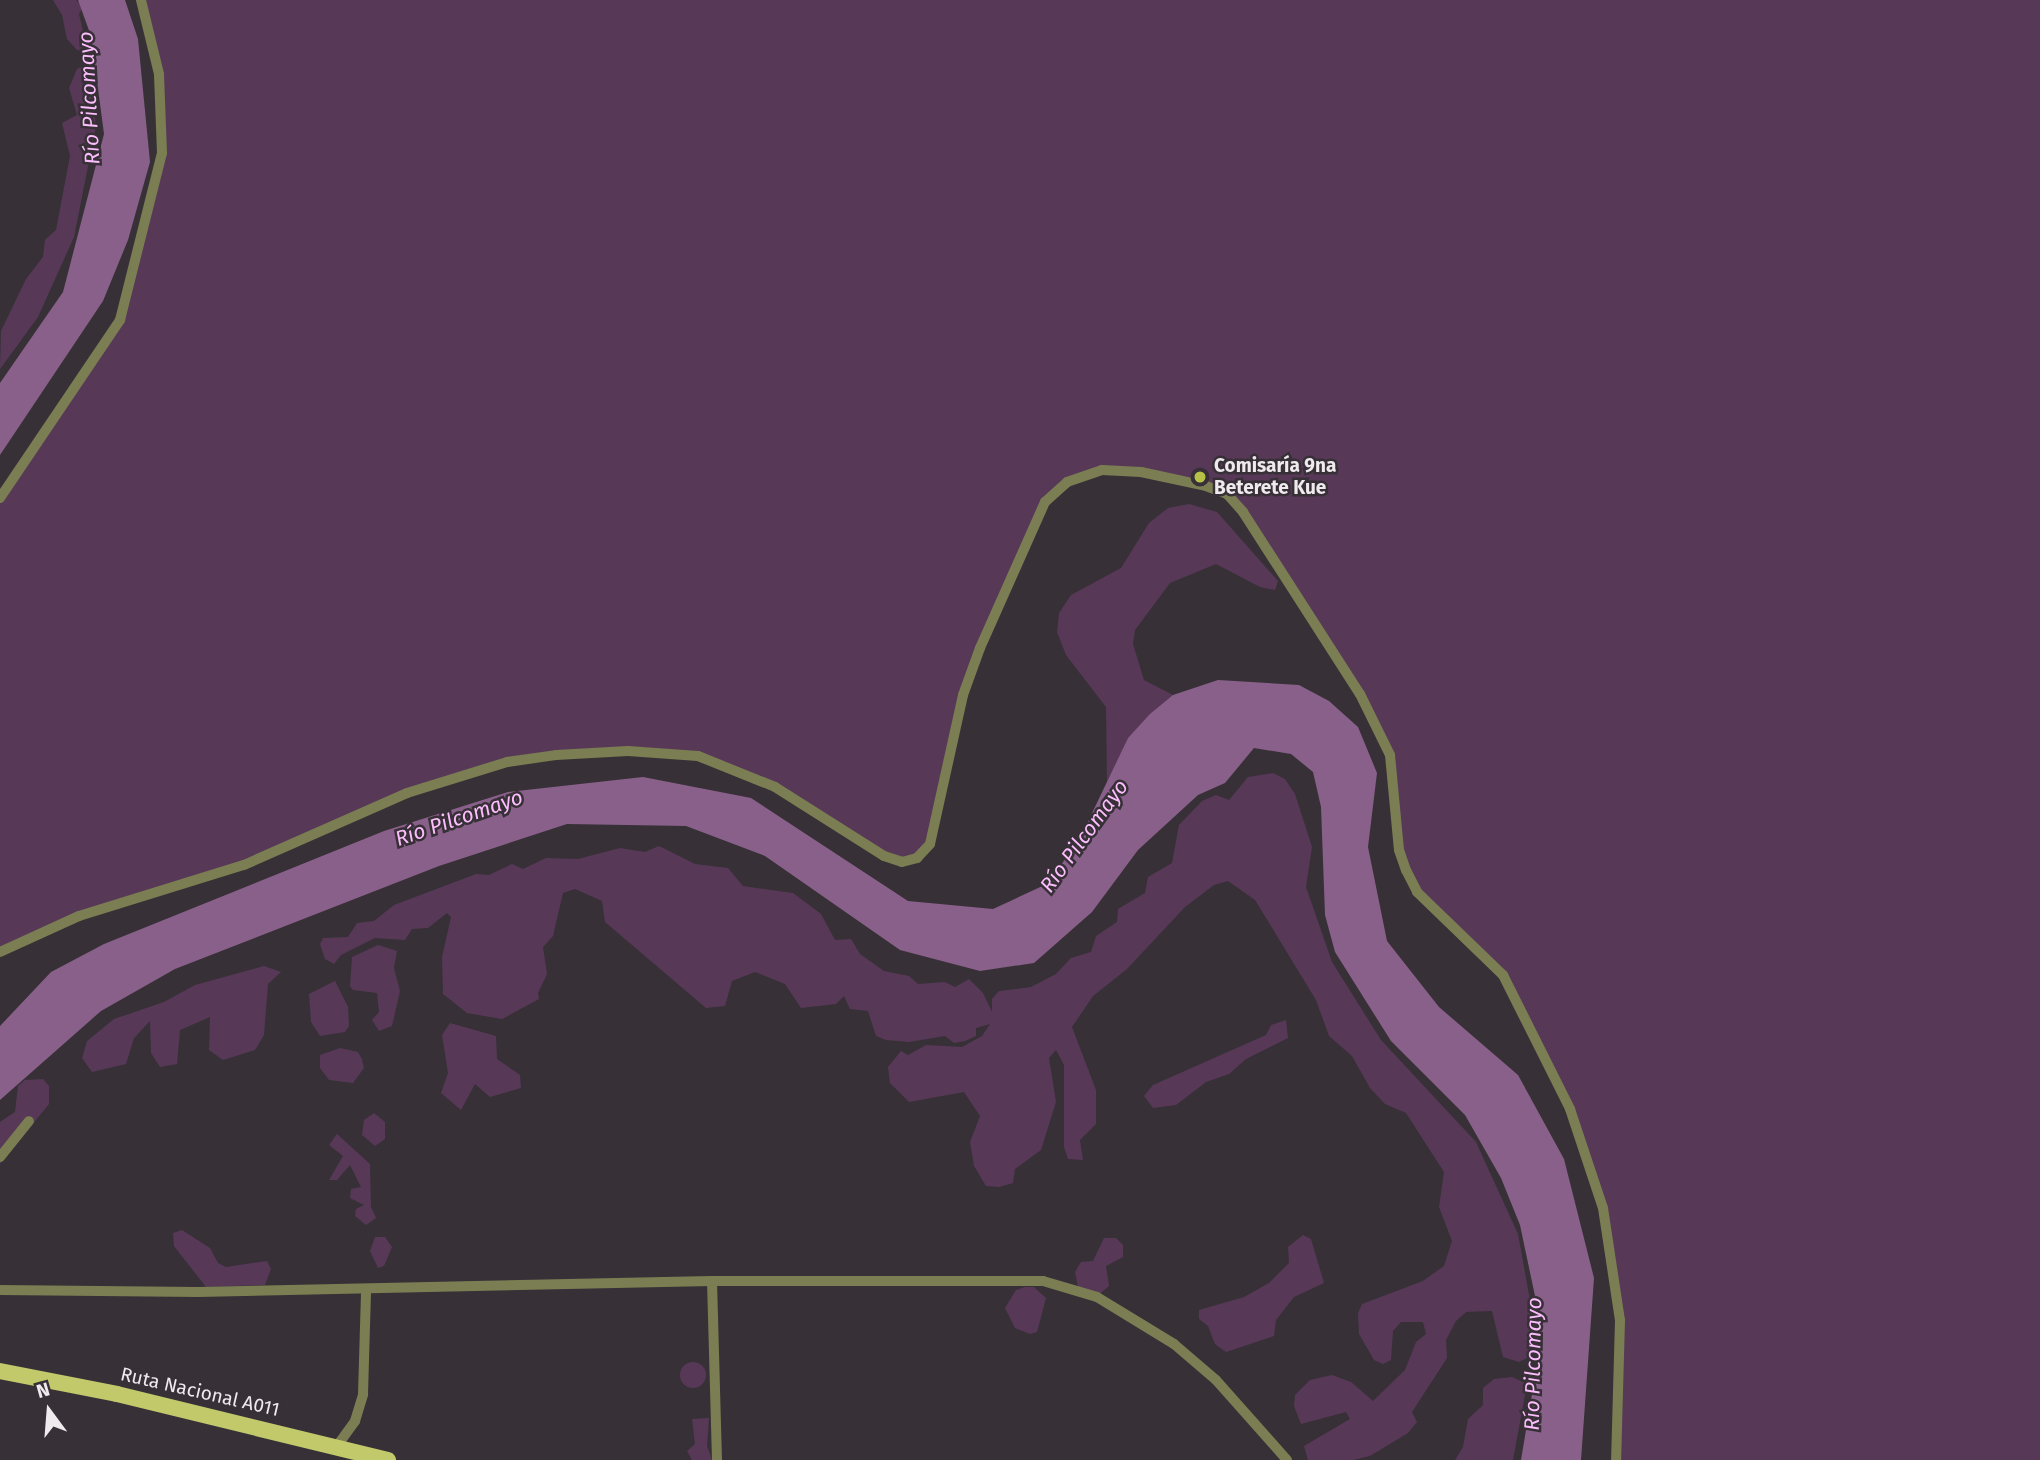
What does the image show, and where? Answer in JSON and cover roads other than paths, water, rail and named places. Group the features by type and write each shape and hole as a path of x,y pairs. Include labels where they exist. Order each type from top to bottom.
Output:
{"main road":[{"name":"Ruta Nacional A011","path":"1,1375 388,1460"}],"street":[{"path":"0,498 120,320 162,153 159,74 141,0"},
{"path":"0,952 89,912 244,865 407,793 507,762 556,755 628,751 698,757 775,787 884,856 902,862 917,858 930,844 963,695 980,648 1045,502 1067,482 1102,470 1141,472 1206,486 1227,494 1243,512 1360,694 1390,755 1399,850 1417,892 1503,975 1570,1109 1603,1208 1620,1320 1616,1460"},
{"path":"0,1157 29,1121"},
{"path":"0,1290 366,1290 712,1281 1007,1278 1074,1289 1133,1315 1174,1344 1216,1380 1287,1460"},
{"path":"712,1281 717,1460"},
{"path":"337,1447 355,1421 363,1394 366,1290"}],"water":[{"path":"78,0 125,0 138,39 150,162 128,240 103,301 0,455 0,383 63,292 104,134 91,36"},
{"name":"Río Pilcomayo","path":"1218,680 1299,685 1329,701 1358,727 1377,773 1368,847 1387,941 1439,1007 1518,1075 1564,1159 1594,1278 1581,1460 1521,1460 1537,1364 1539,1315 1520,1225 1501,1178 1465,1115 1391,1041 1335,952 1325,915 1321,807 1313,772 1291,754 1254,748 1225,783 1198,795 1138,850 1092,912 1034,963 980,971 900,950 765,856 686,826 567,824 439,866 175,969 101,1011 0,1100 0,1026 51,972 104,944 384,831 508,792 643,777 751,798 908,901 993,909 1049,883 1083,832 1128,738 1150,714 1173,695"}],"place":[{"name":"Comisaría 9na Beterete Kue","path":"1200,477"}]}
